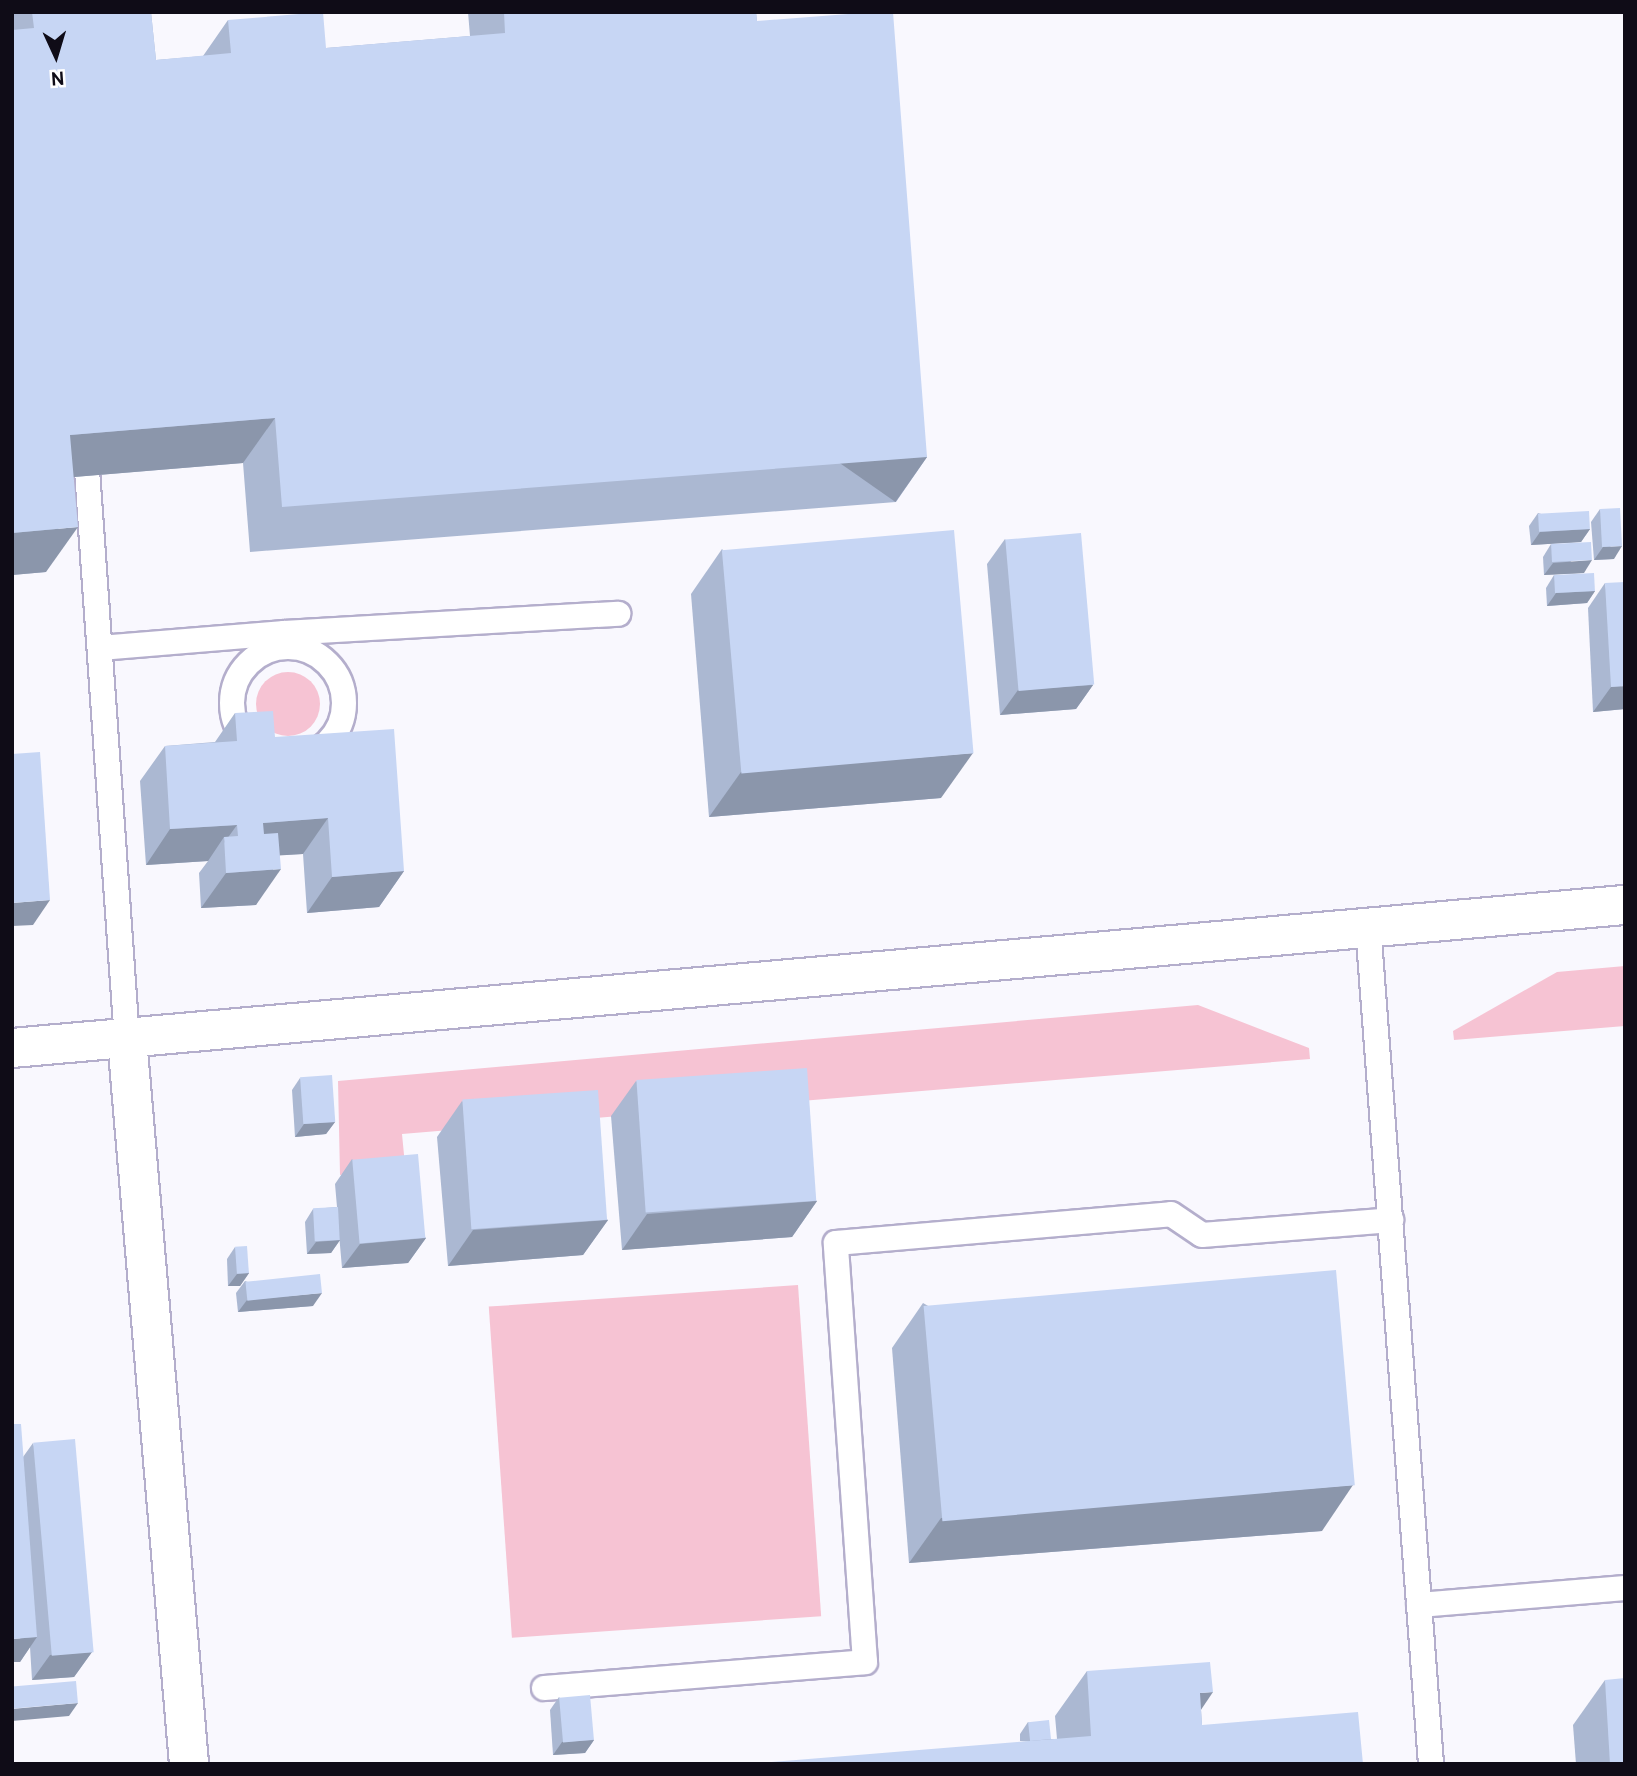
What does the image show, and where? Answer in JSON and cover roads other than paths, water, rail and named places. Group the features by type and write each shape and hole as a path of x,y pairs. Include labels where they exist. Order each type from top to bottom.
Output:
{"street":[{"path":"12,1048 1625,905"},
{"path":"127,1039 189,1764"}],"lane":[{"path":"83,415 127,1039"},
{"path":"100,648 284,640 618,614"},
{"path":"284,640 321,656 334,669 342,685 344,704 342,722 333,737 321,748 289,759 274,757 256,749 239,730 232,707 233,691 245,667 284,640"},
{"path":"1368,926 1431,1764"},
{"path":"544,1688 865,1662 836,1243 1171,1214 1202,1235 1391,1220"},
{"path":"1419,1605 1625,1588"}]}
